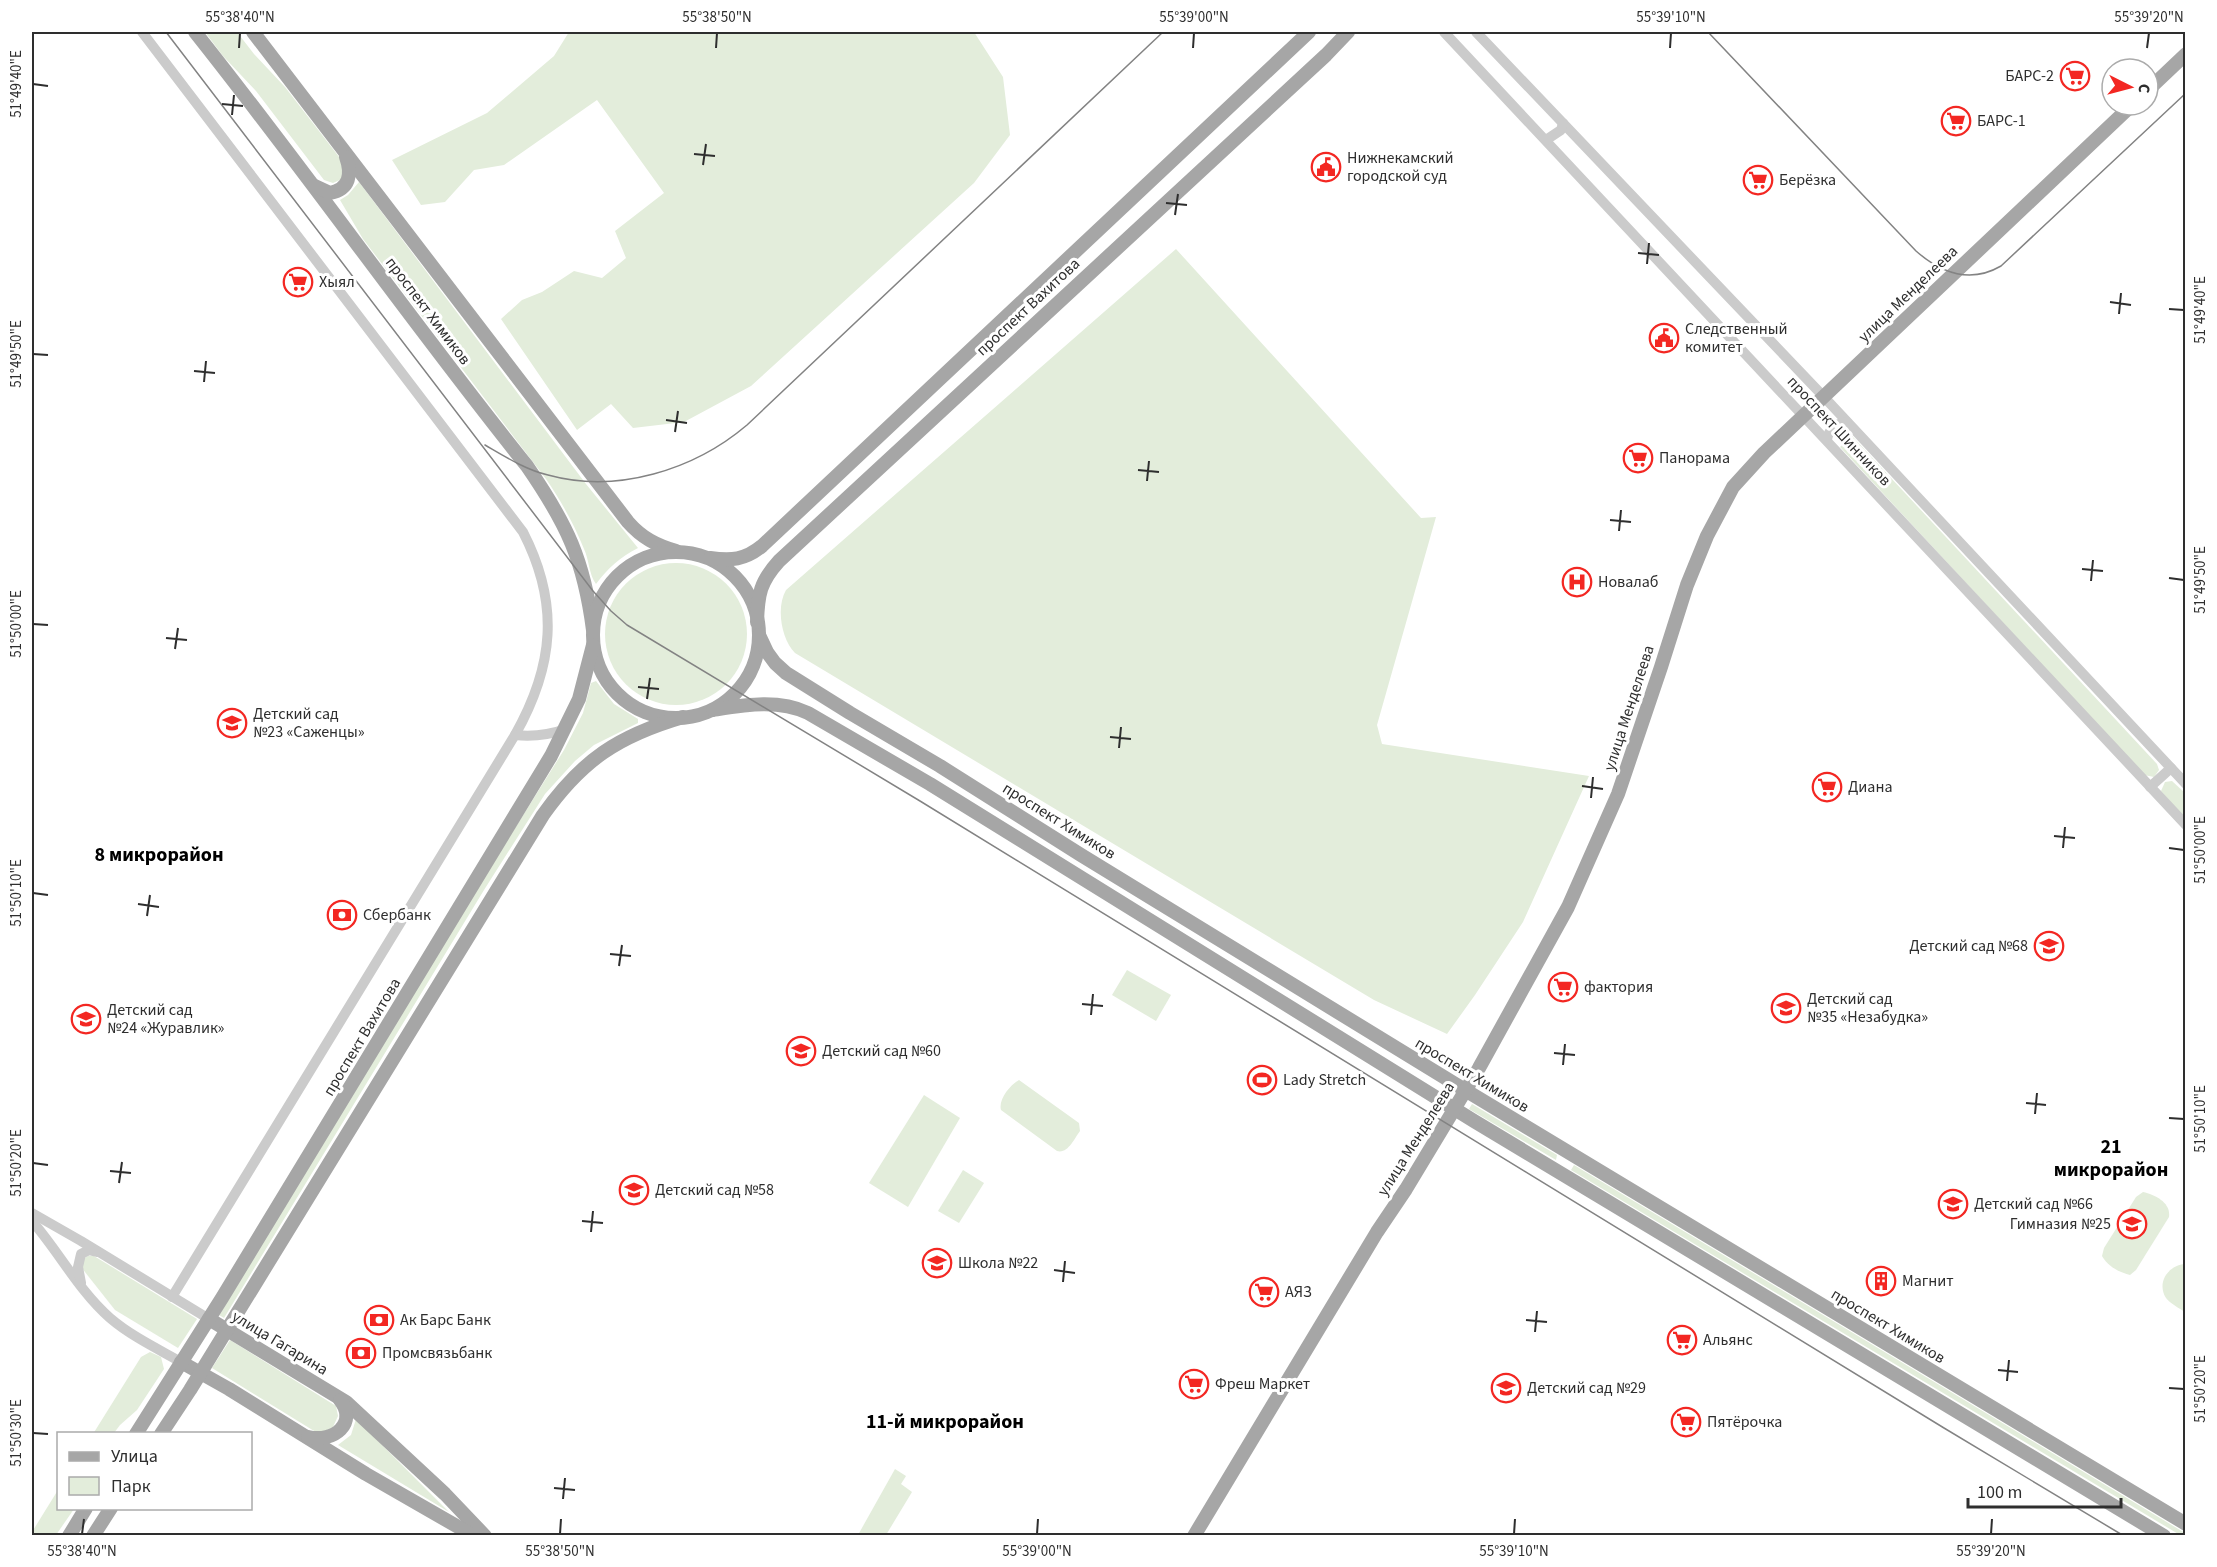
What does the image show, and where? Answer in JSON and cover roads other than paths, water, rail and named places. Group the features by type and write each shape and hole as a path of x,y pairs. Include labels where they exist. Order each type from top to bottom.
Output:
{"main road":[{"name":"проспект Химиков","path":"195,32 527,466 551,502 571,537 579,559 593,630"},
{"name":"проспект Химиков","path":"253,32 628,522 640,536 676,552"},
{"name":"проспект Вахитова","path":"683,717 660,716 642,711 626,702 611,687 600,669 593,630 601,600 621,574 638,562 653,556 676,552 736,560 752,554 1310,32"},
{"name":"проспект Вахитова","path":"162,1432 558,794 587,763 612,746 659,724 713,710 734,696 744,683 756,658 759,592 769,573 779,561 1326,55 1348,32"},
{"path":"2160,79 2186,54"},
{"name":"улица Менделеева","path":"1194,1536 1465,1090 1568,907 1604,829 1636,742 1687,585 1721,507 1743,474 2119,117"},
{"path":"313,185 330,193 345,186 350,170 344,150"},
{"name":"проспект Вахитова","path":"710,558 734,575 743,586 750,598 758,629"},
{"name":"проспект Химиков","path":"758,629 767,652 786,673 1465,1090 2186,1524"},
{"name":"проспект Вахитова","path":"137,1432 459,910 566,728 579,699 594,645"},
{"path":"713,710 776,704 797,708 808,713 930,784 1541,1161 2164,1536"},
{"path":"1242,976 1251,958"},
{"path":"1541,1161 1554,1164 1562,1162 1564,1155 1555,1143"},
{"name":"улица Гагарина","path":"209,1318 346,1402 446,1494 485,1536"},
{"path":"181,1362 366,1474 474,1536"},
{"path":"305,1437 326,1439 335,1435 342,1428 345,1409 331,1392"},
{"path":"69,1536 86,1510"},
{"path":"93,1536 110,1510"}],"street":[{"path":"142,32 524,532 544,582 549,609 546,660 535,697 515,735 172,1297"},
{"name":"проспект Шинников","path":"1444,32 2186,825"},
{"name":"проспект Шинников","path":"1476,32 1824,397 2186,784"},
{"path":"1546,140 1561,130 1563,123"},
{"path":"1827,440 1829,431 1836,424 1847,422"},
{"path":"515,735 531,737 551,734 566,728"},
{"path":"2150,787 2171,768"},
{"name":"улица Гагарина","path":"32,1214 209,1318"},
{"path":"32,1221 49,1240 82,1288 110,1318 181,1362"},
{"path":"82,1288 78,1267 81,1254 88,1250 101,1253"}],"tram line":[{"path":"166,32 593,591 627,625 920,801 2124,1536"},
{"path":"485,445 540,473 574,480 601,482 654,474 679,466 726,441 747,425 1163,32"},
{"path":"1708,32 1916,251 1935,265 1956,274 1978,274 2001,266 2186,93"}],"place":[{"name":"БАРС-2","path":"2075,76"},
{"name":"БАРС-1","path":"1956,121"},
{"name":"Нижнекамский городской суд","path":"1326,167"},
{"name":"Берёзка","path":"1758,180"},
{"name":"Хыял","path":"298,282"},
{"name":"Следственный комитет","path":"1664,338"},
{"name":"Панорама","path":"1638,458"},
{"name":"Новалаб","path":"1577,582"},
{"name":"Детский сад №23 «Саженцы»","path":"232,723"},
{"name":"Диана","path":"1827,787"},
{"name":"Сбербанк","path":"342,915"},
{"name":"Детский сад №68","path":"2049,946"},
{"name":"фактория","path":"1563,987"},
{"name":"Детский сад №35 «Незабудка»","path":"1786,1008"},
{"name":"Детский сад №24 «Журавлик»","path":"86,1019"},
{"name":"Детский сад №60","path":"801,1051"},
{"name":"Lady Stretch","path":"1262,1080"},
{"name":"Детский сад №58","path":"634,1190"},
{"name":"Детский сад №66","path":"1953,1204"},
{"name":"Гимназия №25","path":"2132,1224"},
{"name":"Школа №22","path":"937,1263"},
{"name":"Магнит","path":"1881,1281"},
{"name":"АЯЗ","path":"1264,1292"},
{"name":"Ак Барс Банк","path":"379,1320"},
{"name":"Альянс","path":"1682,1340"},
{"name":"Промсвязьбанк","path":"361,1353"},
{"name":"Фреш Маркет","path":"1194,1384"},
{"name":"Детский сад №29","path":"1506,1388"},
{"name":"Пятёрочка","path":"1686,1422"}],"district":[{"name":"8 микрорайон","path":"159,855"},
{"name":"21 микрорайон","path":"2111,1158"},
{"name":"11-й микрорайон","path":"945,1422"}]}
